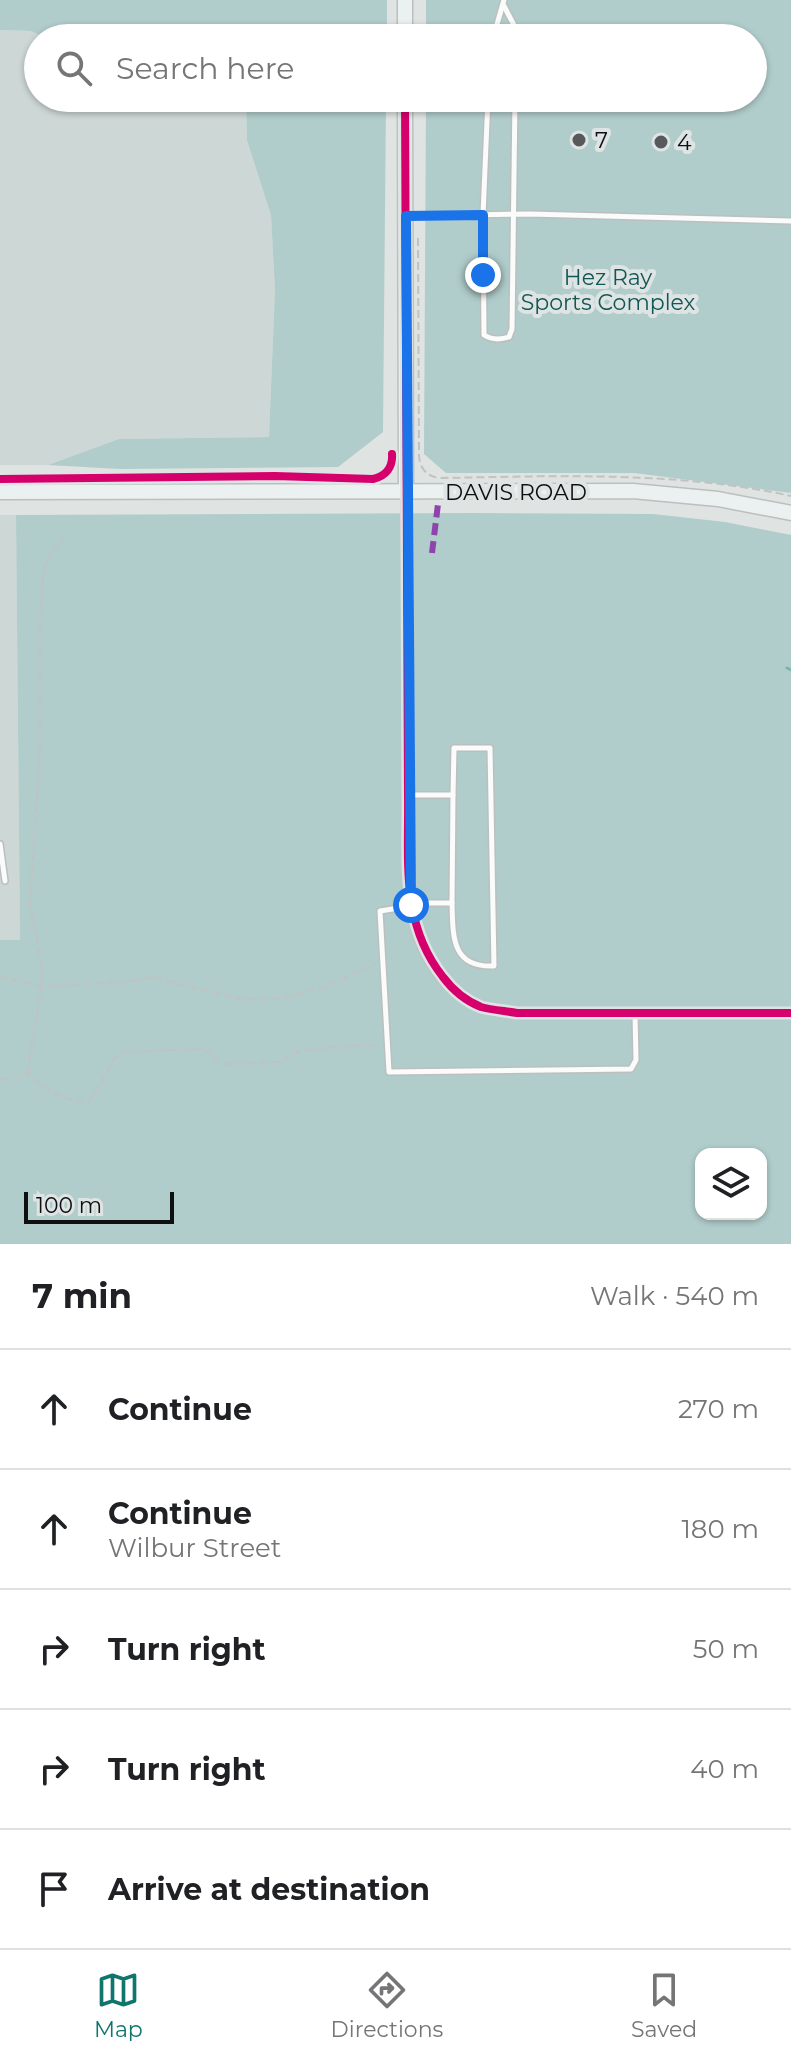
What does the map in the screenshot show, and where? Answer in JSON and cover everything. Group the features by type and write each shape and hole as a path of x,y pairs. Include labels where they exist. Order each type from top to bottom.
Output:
{"street":[{"path":"405,0 405,24"},
{"path":"405,112 408,795 411,905 420,941 432,964 452,989 480,1006 517,1013 791,1013"},
{"name":"DAVIS ROAD","path":"0,492 633,491 718,499 791,513"}],"lane":[{"path":"497,24 504,2"},
{"path":"504,2 514,24"},
{"path":"487,112 483,215 484,335 502,339 509,337 512,329 515,112"},
{"path":"406,216 514,214 791,221"},
{"path":"454,748 490,748 494,966 479,967 469,963 454,941 453,795 454,748"},
{"path":"408,795 453,795"},
{"path":"0,844 5,881"},
{"path":"452,903 411,905 380,911 389,1072 631,1069 636,1060 635,1013"}],"path":[{"path":"418,238 419,456 422,469 437,478 634,477 749,488 791,496"},
{"path":"387,472 392,459"},
{"path":"27,1074 42,986 41,961 30,906 40,749 40,617 47,560 63,539"},
{"path":"0,977 42,986 128,982 152,977 240,999 279,999 321,988 360,969 383,962"},
{"path":"0,1080 27,1074 57,1094 77,1102 89,1102 115,1058 126,1052 204,1049 221,1064 279,1062 298,1052 340,1046 388,1045"}],"shaded area":[{"path":"0,30 24,31 24,112 246,112 247,142 271,215 275,290 269,437 119,439 48,465 0,465"},
{"path":"0,515 16,515 20,940 0,940"}],"green space":[{"path":"0,0 387,0 387,24 24,24 24,31 0,30"},
{"name":"Hez Ray Sports Complex","path":"426,0 791,0 791,493 634,473 446,473 424,454 426,112 767,112 767,24 426,24"},
{"path":"246,112 386,112 383,432 338,467 120,469 48,465 119,439 269,437 275,290 271,215 247,141"},
{"path":"653,514 725,522 791,535 791,1244 0,1244 0,940 20,940 16,515"}],"waterway":[{"path":"787,668 791,670"}],"marked path":[{"path":"432,553 438,504"}],"cycle path":[{"path":"405,112 408,867 413,913 420,935 429,956 455,990 485,1008 517,1013 791,1013"},
{"path":"0,479 275,476 373,479 388,470 392,454"}],"place":[{"name":"7","path":"579,140"},
{"name":"4","path":"661,142"}],"route":[{"path":"411,905 406,216 483,215 483,275"}]}
